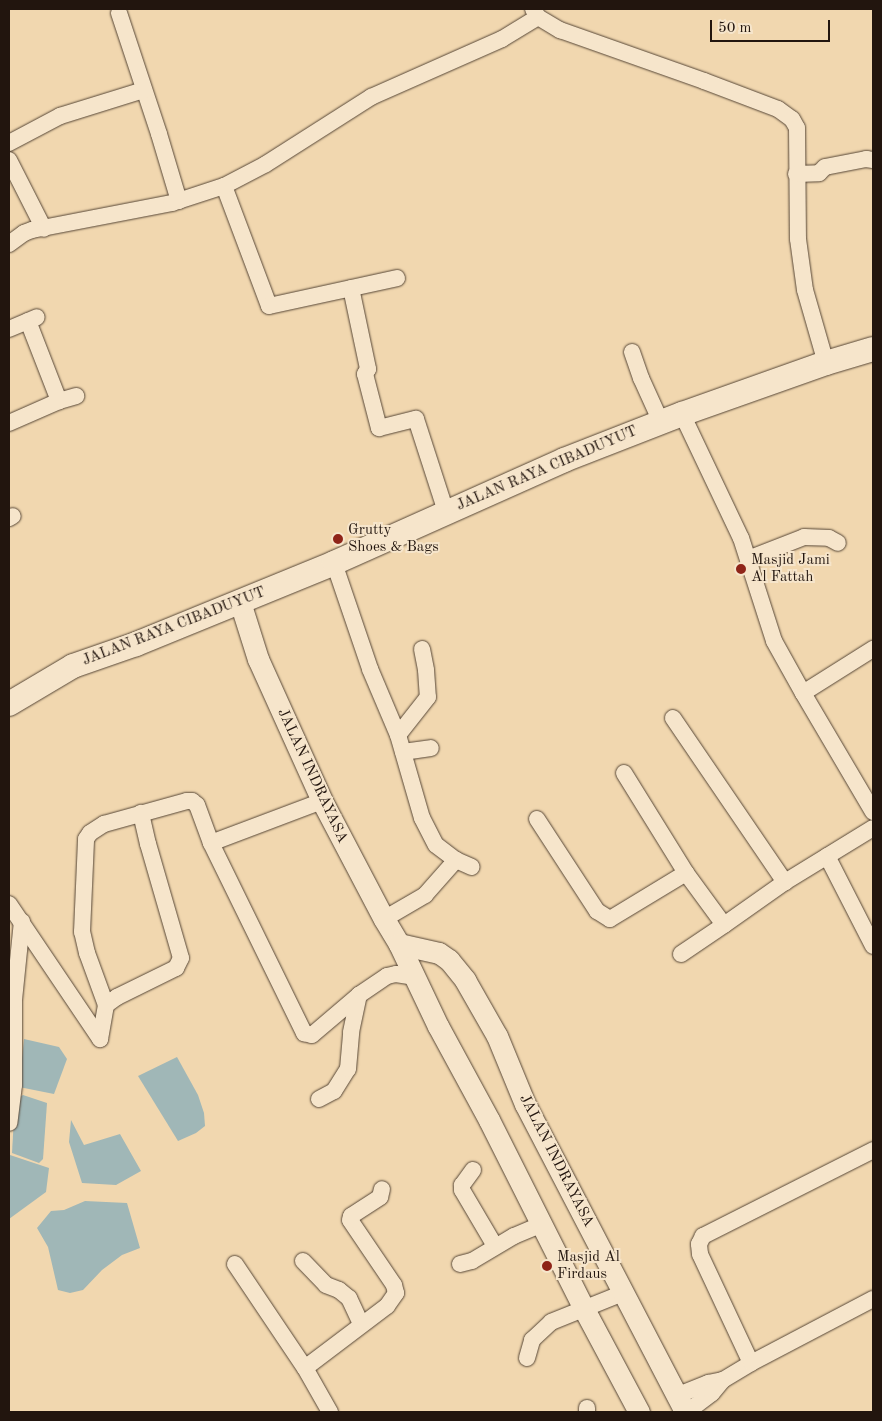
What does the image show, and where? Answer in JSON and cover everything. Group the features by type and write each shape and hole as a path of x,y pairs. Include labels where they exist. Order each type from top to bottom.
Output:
{"main road":[{"name":"JALAN RAYA CIBADUYUT","path":"9,704 54,675 81,663 240,602 334,563 522,477 672,418 826,363 873,349"}],"street":[{"path":"119,13 179,201"},
{"path":"9,244 24,233 179,201 224,186 274,160 371,97 502,39 536,13 560,30 662,65 778,109 786,114 796,128 798,239 805,290 826,363"},
{"path":"9,143 60,116 144,90"},
{"path":"796,174 819,173 825,167 866,159 873,160"},
{"path":"9,160 44,229"},
{"path":"224,186 269,306 397,278"},
{"path":"351,288 368,369 364,374 379,428 416,419 446,512"},
{"path":"9,329 33,319 59,401"},
{"path":"632,352 641,378 672,418 715,481 748,559 774,641 791,675 873,812"},
{"path":"9,423 59,401 76,396"},
{"path":"748,559 804,537 829,538 838,543"},
{"path":"334,563 370,670 398,735 422,818 436,846 456,860 472,867"},
{"name":"JALAN INDRAYASA","path":"240,602 258,659 322,801 384,920 399,944 414,977 584,1309 639,1412"},
{"path":"398,735 428,697 422,649"},
{"path":"803,694 873,649"},
{"path":"673,718 785,882"},
{"path":"403,752 432,748"},
{"path":"624,773 686,873 724,925"},
{"path":"9,904 100,1039 106,1005 87,953 82,932 84,848 86,840 97,828 142,813 192,801 197,805 211,843 304,1033 312,1035 359,995 387,976 396,974 414,977"},
{"path":"211,843 322,801"},
{"path":"106,1005 133,988 176,968 182,958 148,844 142,813"},
{"path":"537,819 597,911 610,919 686,873"},
{"path":"681,954 785,882 873,828"},
{"path":"827,856 873,946"},
{"path":"384,920 425,895 456,860"},
{"path":"9,1123 14,1084 11,1000 22,921"},
{"name":"JALAN INDRAYASA","path":"399,944 439,953 449,960 465,980 497,1036 525,1104 682,1407"},
{"path":"319,1099 334,1091 348,1069 351,1032 359,995"},
{"path":"751,1363 700,1254 699,1244 703,1236 873,1150"},
{"path":"473,1170 462,1185 462,1190 495,1246"},
{"path":"305,1368 386,1306 396,1293 394,1285 350,1220 351,1216 380,1197 382,1189"},
{"path":"460,1264 472,1261 495,1246 542,1224"},
{"path":"303,1261 326,1285 340,1290 349,1298 362,1324"},
{"path":"236,1264 305,1368 330,1412"},
{"path":"527,1358 532,1340 551,1322 623,1293"},
{"path":"682,1407 708,1382 723,1380 751,1363 873,1299"}],"water":[{"path":"24,1039 59,1047 67,1059 54,1094 19,1087"},
{"path":"177,1057 198,1095 204,1113 205,1126 196,1133 178,1141 138,1076"},
{"path":"23,1095 47,1103 43,1159 39,1163 12,1153 15,1100"},
{"path":"71,1120 84,1145 120,1134 141,1171 116,1185 82,1183 69,1142"},
{"path":"10,1155 49,1168 46,1192 9,1219"},
{"path":"85,1201 127,1203 140,1248 122,1255 102,1270 83,1290 70,1293 58,1290 48,1247 37,1228 51,1211 64,1210"}],"place":[{"name":"Grutty Shoes & Bags","path":"338,539"},
{"name":"Masjid Jami Al Fattah","path":"741,569"},
{"name":"Masjid Al Firdaus","path":"547,1266"}]}
